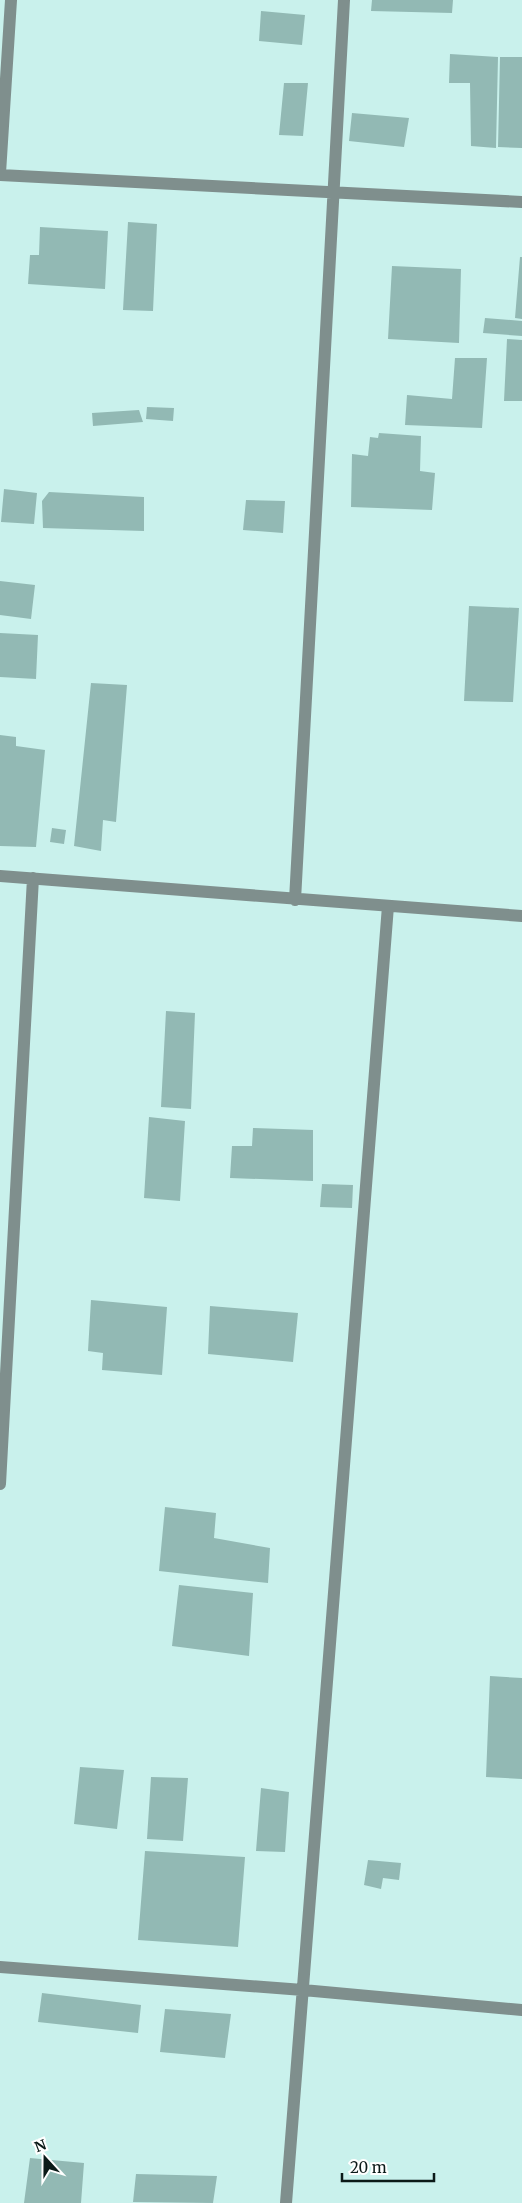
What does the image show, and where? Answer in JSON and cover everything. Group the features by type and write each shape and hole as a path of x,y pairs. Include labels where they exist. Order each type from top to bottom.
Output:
{"street":[{"path":"10,0 0,174 333,194 522,202"},
{"path":"295,900 344,0"},
{"path":"0,876 522,916"},
{"path":"0,1484 33,878"},
{"path":"286,2203 388,906"},
{"path":"0,1967 303,1990 522,2010"}],"building":[{"path":"372,0 453,0 452,13 371,11"},
{"path":"261,11 305,15 302,45 259,41"},
{"path":"450,54 498,57 496,148 471,146 470,83 449,83"},
{"path":"500,57 522,57 522,148 498,147"},
{"path":"284,83 308,83 303,136 279,135"},
{"path":"352,113 409,118 404,147 349,141"},
{"path":"128,222 157,224 153,311 123,310"},
{"path":"40,227 108,231 105,289 28,284 30,255 39,255"},
{"path":"520,257 522,257 522,319 515,318"},
{"path":"392,266 461,269 459,343 388,339"},
{"path":"485,318 522,321 522,336 483,333"},
{"path":"507,339 522,340 522,401 504,401"},
{"path":"455,358 487,358 482,428 405,425 407,395 452,399"},
{"path":"147,407 174,408 173,421 146,419"},
{"path":"139,410 143,422 93,426 92,413"},
{"path":"379,433 421,436 420,471 435,473 432,510 351,507 352,454 368,456 370,437 378,438"},
{"path":"4,489 37,493 34,524 1,522"},
{"path":"49,492 144,497 144,531 43,528 42,501"},
{"path":"246,500 285,501 283,533 243,530"},
{"path":"0,581 35,585 31,619 0,615"},
{"path":"469,606 519,608 513,702 464,701"},
{"path":"0,633 38,635 36,679 0,677"},
{"path":"91,683 127,685 116,822 103,820 101,851 74,846"},
{"path":"0,735 16,737 16,746 45,750 36,847 0,846"},
{"path":"52,828 66,830 64,844 50,842"},
{"path":"166,1011 195,1013 191,1109 161,1107"},
{"path":"149,1117 185,1121 180,1201 144,1198"},
{"path":"253,1128 313,1130 313,1181 230,1178 232,1146 252,1146"},
{"path":"322,1184 353,1185 352,1208 320,1207"},
{"path":"91,1300 167,1307 162,1375 102,1370 103,1353 88,1351"},
{"path":"210,1306 298,1313 293,1362 208,1354"},
{"path":"165,1507 216,1513 214,1538 270,1548 268,1583 159,1571"},
{"path":"179,1585 253,1593 249,1656 172,1646"},
{"path":"490,1676 522,1678 522,1779 486,1777"},
{"path":"80,1767 124,1770 117,1829 74,1824"},
{"path":"151,1777 188,1778 183,1841 147,1839"},
{"path":"261,1788 289,1792 285,1852 256,1851"},
{"path":"145,1851 245,1857 238,1947 138,1940"},
{"path":"368,1860 401,1863 399,1880 383,1878 381,1889 364,1885"},
{"path":"42,1993 141,2005 138,2033 38,2022"},
{"path":"165,2009 231,2014 225,2058 160,2052"},
{"path":"30,2158 84,2163 81,2203 24,2203"},
{"path":"136,2174 217,2176 213,2203 133,2202"}]}
